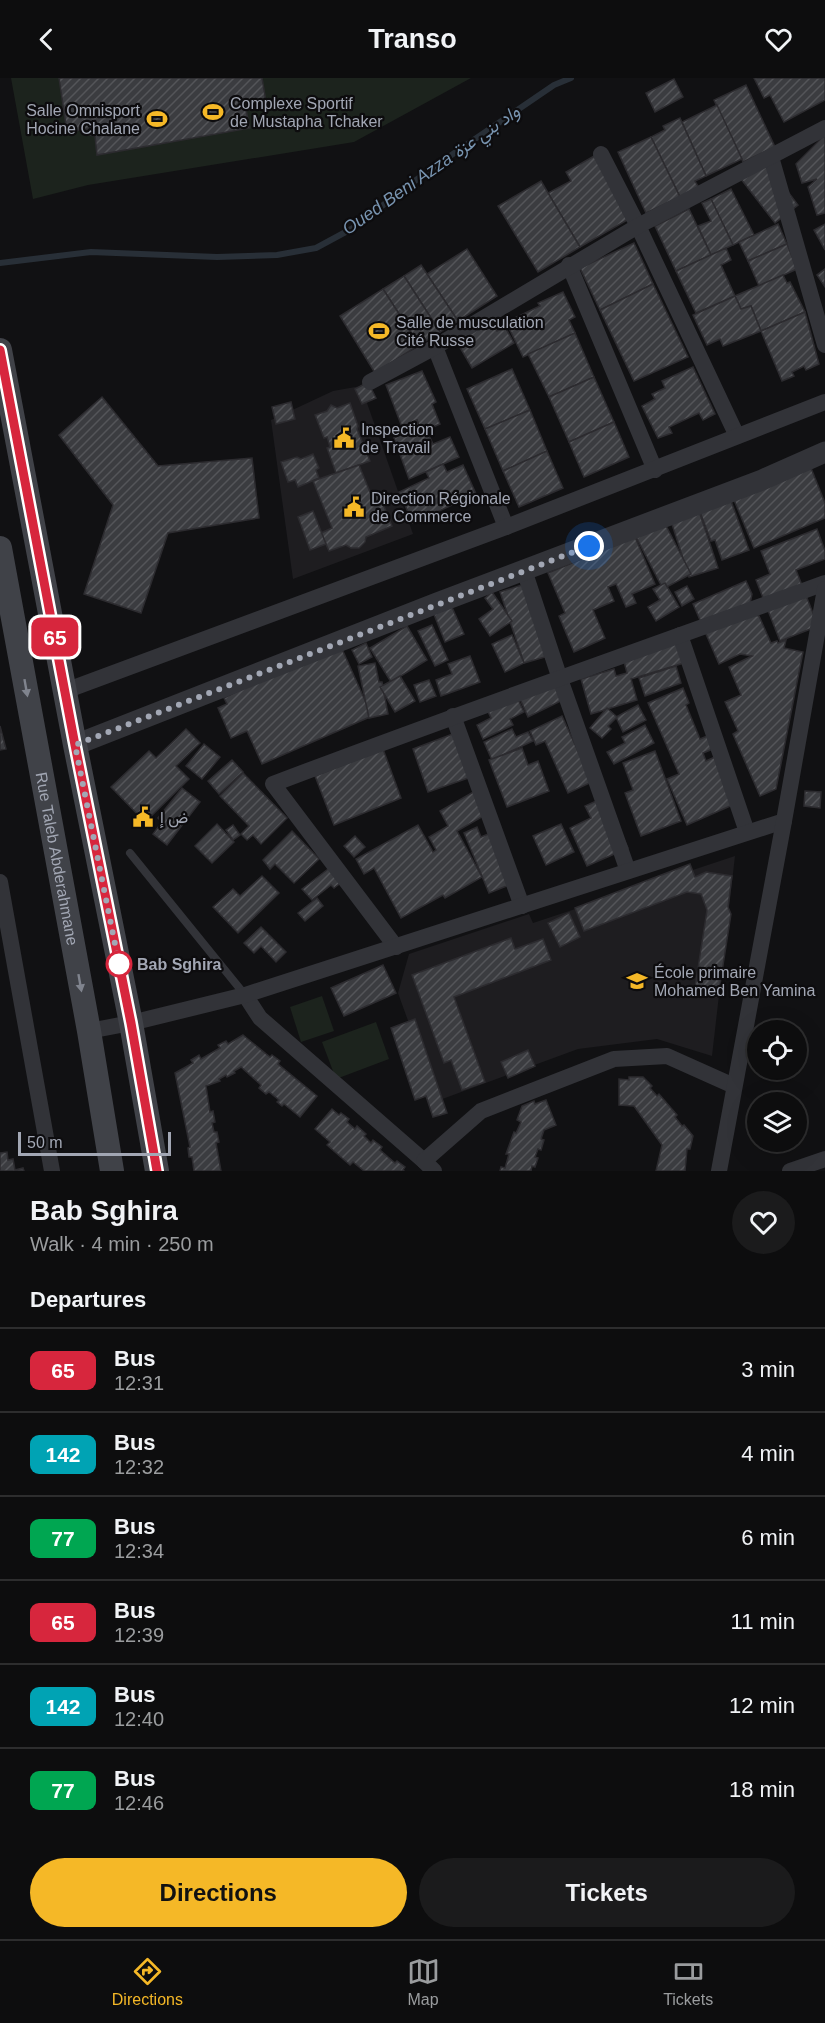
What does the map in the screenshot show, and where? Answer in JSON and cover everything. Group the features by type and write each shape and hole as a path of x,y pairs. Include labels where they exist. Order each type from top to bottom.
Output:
{"main road":[{"path":"0,350 75,745 131,1023 157,1171"},
{"name":"Rue Taleb Abderahmane","path":"0,548 112,1171"}],"street":[{"path":"370,382 435,347 569,265 638,226 825,128"},
{"path":"601,154 638,226 737,436"},
{"path":"771,157 825,345"},
{"path":"569,265 655,470"},
{"path":"435,347 507,527"},
{"path":"65,691 507,527 825,402"},
{"path":"75,745 762,480 825,452"},
{"path":"524,570 628,871"},
{"path":"396,947 273,784 453,716 825,583"},
{"path":"719,1171 825,589"},
{"path":"680,635 747,832"},
{"path":"453,716 522,906"},
{"path":"88,1031 131,1023 245,995 784,821"},
{"path":"0,882 52,1171"},
{"path":"245,995 260,1017 429,1166 481,1111 614,1059 667,1056 734,1086"},
{"path":"789,1171 825,1158"}],"lane":[{"path":"130,853 245,995"}],"shaded area":[{"name":"Complexe Sportif de Mustapha Tchaker","path":"11,78 471,78 354,142 88,185 33,199"},
{"path":"361,386 413,534 293,579 271,420 333,391"},
{"path":"735,856 712,1056 657,1039 578,1049 437,1101 398,993 409,954 529,914 533,923"},
{"path":"322,996 334,1031 301,1042 290,1007"},
{"path":"376,1022 389,1059 336,1079 322,1042"}],"building":[{"name":"Salle Omnisport Hocine Chalane","path":"59,78 262,78 266,102 250,105 251,109 246,110 250,128 97,155 95,136 89,135 88,129 67,132"},
{"path":"754,78 825,78 825,100 784,122 770,95 764,98"},
{"path":"674,79 683,97 655,112 646,93"},
{"path":"746,85 775,147 743,162 714,100"},
{"path":"717,105 742,159 706,176 682,122"},
{"path":"680,118 706,176 695,181 699,188 680,197 651,137 665,130 663,126"},
{"path":"825,135 825,213 817,215 808,187 817,179 802,183 796,164"},
{"path":"651,137 680,197 646,213 618,152"},
{"path":"594,156 629,219 580,247 548,193 571,181 566,172"},
{"path":"764,160 798,205 775,223 741,179"},
{"path":"541,181 580,247 538,272 498,206"},
{"path":"731,189 754,235 733,245 711,199"},
{"path":"711,199 733,245 711,255 698,226 711,221 702,203"},
{"path":"689,209 711,255 676,271 655,226"},
{"path":"778,224 787,244 748,261 739,242"},
{"path":"825,224 825,250 814,230"},
{"path":"634,243 653,284 600,310 580,268"},
{"path":"787,244 797,269 759,286 748,261"},
{"path":"726,248 731,260 721,265 735,296 696,313 676,271"},
{"path":"467,249 497,296 458,321 427,274"},
{"path":"421,265 458,321 440,332 404,276"},
{"path":"825,269 825,287 817,275"},
{"path":"783,275 787,283 790,282 805,312 761,331 751,306 741,309 735,296"},
{"path":"404,276 440,332 419,345 383,289"},
{"path":"653,284 688,357 634,381 600,310"},
{"name":"Salle de musculation Cité Russe","path":"383,289 419,345 375,373 340,316"},
{"path":"563,292 575,317 569,320 575,333 523,357 506,322 540,306 538,303"},
{"path":"735,296 741,309 751,306 761,331 723,346 720,339 707,345 693,315"},
{"path":"805,312 819,364 806,370 804,366 792,372 794,376 782,381 761,331"},
{"path":"490,318 497,331 505,327 514,343 472,368 455,339"},
{"path":"575,333 594,377 549,397 528,354"},
{"path":"693,367 715,414 703,420 699,413 669,427 672,433 658,438 642,406 655,399 652,394 665,388 662,381"},
{"path":"512,369 530,410 485,429 467,389"},
{"path":"422,371 436,402 432,404 440,424 421,432 417,420 402,427 386,385"},
{"path":"594,377 614,422 569,442 549,397"},
{"path":"368,382 376,398 362,404 355,389"},
{"path":"102,397 158,466 252,458 259,518 168,533 141,613 84,594 113,505 59,435"},
{"path":"291,402 295,419 276,424 272,407"},
{"name":"Inspection de Travail","path":"350,403 357,429 370,461 336,473 327,448 330,447 327,437 324,438 315,415 327,411 331,405 337,408"},
{"path":"530,410 547,451 503,471 485,429"},
{"path":"417,420 421,432 426,429 433,444 450,437 459,457 409,479 394,438 405,433 402,427"},
{"path":"614,422 629,457 584,477 569,442"},
{"path":"547,451 563,488 519,507 503,471"},
{"path":"313,454 319,468 316,470 319,478 298,487 295,480 288,482 281,462 297,457 301,459"},
{"path":"443,464 447,472 463,465 476,494 413,523 399,492 429,478 426,472"},
{"name":"Direction Régionale de Commerce","path":"359,465 372,497 379,494 392,526 366,537 365,542 359,548 346,545 329,551 321,533 332,528 313,481"},
{"path":"811,468 825,503 825,518 754,548 734,500"},
{"path":"731,501 749,550 722,560 715,540 711,541 700,512"},
{"path":"698,508 718,568 689,577 670,518"},
{"path":"313,511 326,544 310,550 298,517"},
{"path":"661,516 691,574 663,589 633,531"},
{"path":"817,529 825,551 825,559 796,570 818,626 780,641 756,580 770,574 761,551"},
{"path":"635,537 655,584 632,594 636,603 626,607 616,584 608,587 614,601 593,610 605,638 574,652 559,616 565,613 548,573"},
{"path":"746,581 752,594 748,614 759,616 771,643 786,640 784,648 803,652 776,789 760,796 733,734 738,731 725,702 741,695 729,667 752,656 740,654 719,664 693,604"},
{"path":"528,583 545,657 524,663 500,592"},
{"path":"665,583 679,607 656,621 648,607 660,600 653,589"},
{"path":"687,586 694,599 682,606 675,592"},
{"path":"492,592 512,621 490,636 479,619 493,609 485,598"},
{"path":"451,605 464,634 445,642 433,612"},
{"path":"432,625 448,660 435,666 418,631"},
{"path":"407,626 427,660 391,682 370,648"},
{"path":"512,635 524,663 505,672 492,644"},
{"path":"676,638 684,663 631,679 637,700 591,714 581,679 614,669 616,676 627,673 622,654"},
{"path":"338,640 372,716 262,764 247,731 231,738 218,708 227,704 224,698"},
{"path":"366,643 372,657 359,664 352,650"},
{"path":"470,656 480,682 441,696 436,680 452,674 448,664"},
{"path":"375,663 379,682 382,682 388,714 369,718 358,666"},
{"path":"676,666 681,683 645,696 639,678"},
{"path":"560,672 571,696 528,717 517,692"},
{"path":"400,676 415,701 395,712 380,687"},
{"path":"429,680 436,696 420,702 414,685"},
{"path":"683,688 689,703 686,705 700,739 712,734 718,747 703,753 706,761 717,756 737,803 687,825 667,779 679,774 648,703"},
{"path":"513,689 524,712 510,719 513,725 483,739 477,725 491,718 484,703"},
{"path":"638,705 646,720 623,732 616,717"},
{"path":"607,708 617,717 608,726 611,729 602,738 590,728"},
{"path":"562,716 592,782 568,793 545,741 536,745 530,731"},
{"path":"645,725 654,743 614,764 607,752 625,743 622,737"},
{"path":"0,726 6,749 0,750"},
{"path":"186,729 200,743 176,766 189,779 145,822 111,787 149,751 156,758"},
{"path":"512,729 516,737 528,732 533,741 492,760 484,742"},
{"path":"458,732 474,776 428,792 413,749"},
{"path":"204,744 220,757 202,779 186,766"},
{"path":"522,748 528,765 538,761 549,791 507,807 489,760"},
{"path":"383,749 401,798 334,825 315,776"},
{"path":"655,751 681,821 641,836 625,793 633,790 623,763"},
{"path":"232,760 243,772 219,794 208,781"},
{"path":"243,773 287,818 261,844 253,835 247,840 241,834 249,826 220,796"},
{"path":"182,788 200,802 167,845 153,834 162,822 158,818"},
{"path":"475,791 487,814 457,831 482,877 445,898 443,895 401,918 374,868 364,874 356,859 418,825 433,852 436,850 429,837 448,826 440,811"},
{"path":"805,791 821,792 820,808 804,806"},
{"path":"605,797 628,848 587,866 570,828 591,818 585,806"},
{"path":"217,824 234,842 212,863 195,846"},
{"path":"561,824 574,852 546,865 533,836"},
{"path":"233,825 240,835 233,840 226,830"},
{"path":"477,827 481,837 493,832 514,883 489,893 464,833"},
{"path":"292,831 319,859 294,883 275,864 270,869 263,860"},
{"path":"355,836 365,847 354,857 344,846"},
{"path":"336,863 347,878 334,888 331,885 312,900 302,889"},
{"path":"690,864 695,877 706,872 732,876 728,907 731,914 718,997 694,994 707,910 701,894 687,892 584,931 575,908"},
{"path":"262,876 279,893 238,933 213,907 233,889 240,896"},
{"path":"317,898 323,906 305,921 298,913"},
{"path":"569,913 580,937 560,947 548,923"},
{"path":"261,927 286,952 276,962 261,946 254,953 244,943"},
{"path":"511,938 515,949 543,939 551,960 454,997 485,1082 462,1090 451,1060 444,1063 412,975"},
{"path":"383,965 396,993 344,1016 331,988"},
{"path":"415,1019 447,1113 433,1117 426,1096 415,1100 391,1028"},
{"path":"243,1035 270,1057 272,1055 280,1061 278,1064 317,1096 300,1117 284,1104 282,1106 277,1102 279,1100 269,1092 266,1094 259,1088 261,1085 241,1067 234,1071 235,1073 227,1077 226,1075 219,1079 220,1081 206,1086 210,1112 213,1111 215,1122 212,1123 214,1132 217,1132 219,1142 216,1143 221,1171 194,1171 192,1157 189,1157 188,1148 190,1147 175,1073 193,1063 191,1060 199,1055 201,1059 220,1048 218,1045 226,1041 228,1044"},
{"path":"528,1050 535,1066 508,1078 501,1062"},
{"path":"629,1077 643,1077 652,1086 650,1088 657,1096 659,1094 677,1115 675,1117 682,1126 684,1125 693,1136 690,1149 687,1149 685,1171 656,1171 662,1145 634,1106 619,1105 619,1079 629,1080"},
{"path":"546,1100 556,1125 544,1130 541,1150 538,1149 535,1157 538,1158 535,1167 532,1166 531,1171 500,1171 501,1167 505,1168 509,1154 506,1154 514,1132 516,1133 521,1122 517,1120 522,1106 534,1101 535,1104"},
{"path":"332,1109 349,1119 347,1122 355,1129 357,1126 366,1134 364,1136 371,1143 373,1140 382,1147 380,1150 395,1163 397,1161 405,1167 404,1171 364,1171 353,1162 350,1165 327,1145 330,1142 315,1129"},
{"path":"7,1152 8,1160 13,1159 15,1170 23,1168 24,1171 0,1171 0,1153"}],"waterway":[{"name":"Oued Beni Azza واد بني عزة","path":"0,263 91,252 217,257 277,255 316,248 353,228 428,171 554,85 571,78"}],"bus line":[{"name":"65","path":"0,350 75,745 131,1023 157,1171"}],"place":[{"name":"Complexe Sportif de Mustapha Tchaker","path":"213,112"},
{"name":"Salle Omnisport Hocine Chalane","path":"157,119"},
{"name":"Salle de musculation Cité Russe","path":"379,331"},
{"name":"Inspection de Travail","path":"344,438"},
{"name":"Direction Régionale de Commerce","path":"354,507"},
{"name":"ض إ","path":"143,817"},
{"name":"Bab Sghira","path":"119,964"},
{"name":"École primaire Mohamed Ben Yamina","path":"637,981"}],"route":[{"path":"119,964 75,745 589,546"}]}
